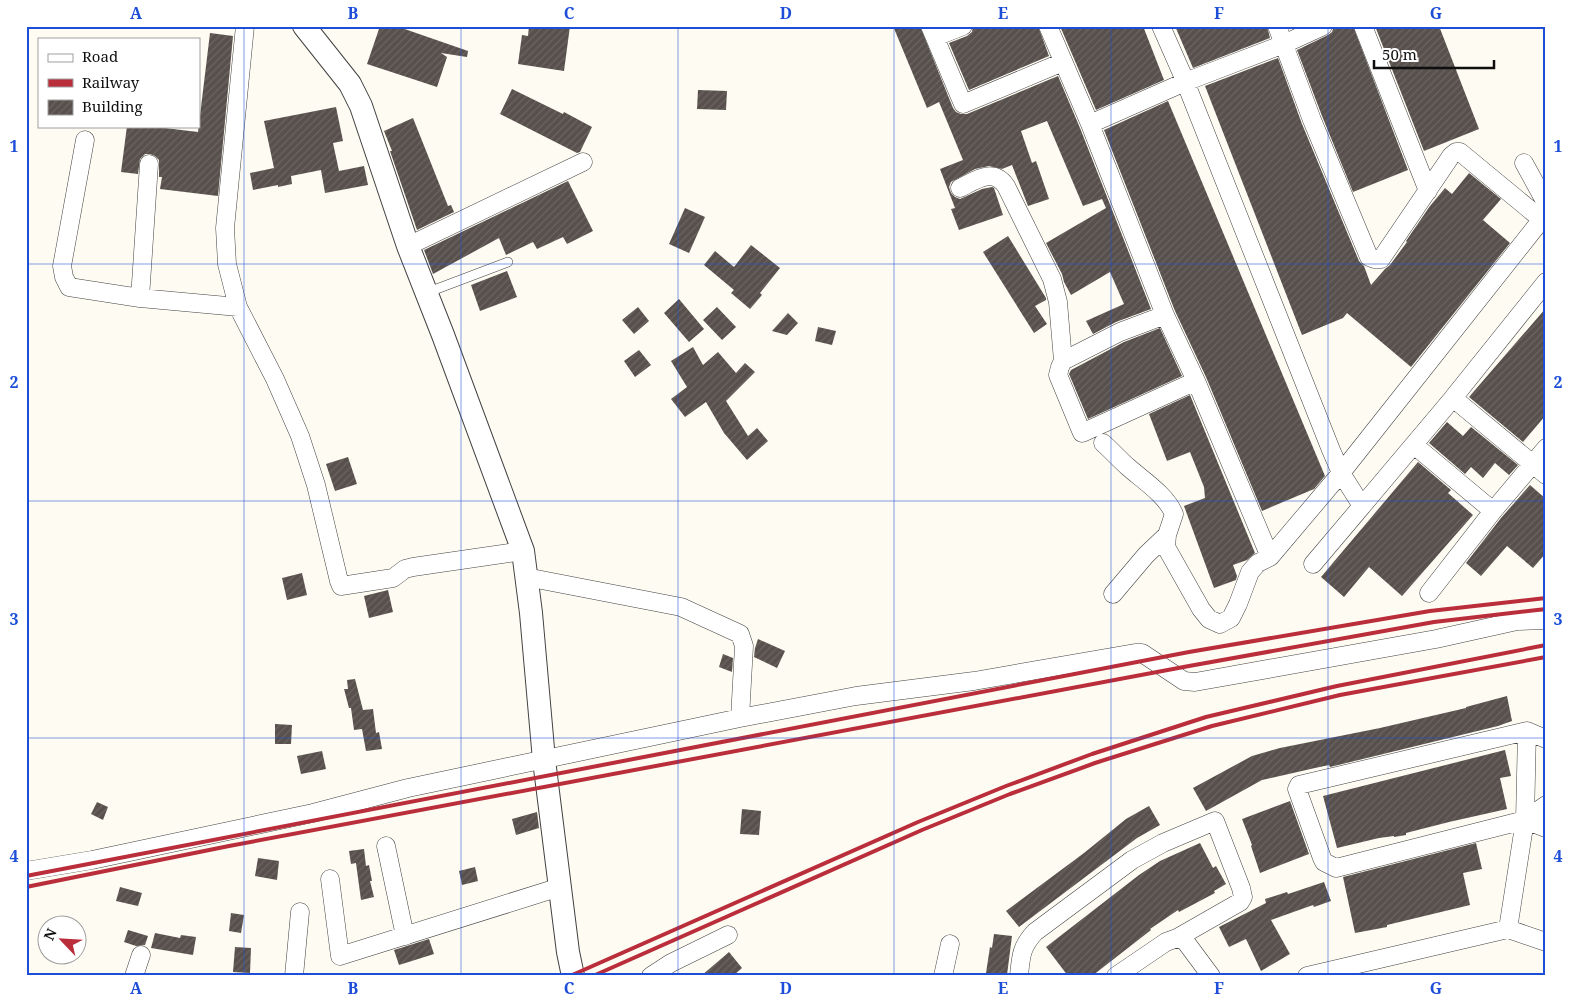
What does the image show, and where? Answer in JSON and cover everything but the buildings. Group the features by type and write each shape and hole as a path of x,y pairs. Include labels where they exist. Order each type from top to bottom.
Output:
{"street":[{"path":"245,26 225,228 227,264 238,307 275,379 300,436 316,485 338,581 341,586 393,578 405,569 413,567 523,551"},
{"path":"963,26 932,32 963,104 1063,62"},
{"path":"1048,26 1090,124 1164,315 1196,381 1270,557"},
{"path":"1161,26 1341,473 1362,506"},
{"path":"1277,26 1312,120 1369,257 1381,259 1451,156 1456,152 1460,152 1544,215"},
{"path":"1090,124 1185,82 1284,44 1323,26"},
{"path":"1363,26 1428,191"},
{"path":"309,29 350,84 361,106 408,246 523,551 531,613 544,760 568,952 573,976"},
{"path":"85,140 62,266 64,277 69,286 140,298 238,307"},
{"path":"408,246 583,162"},
{"path":"1524,163 1544,215"},
{"path":"140,298 149,164"},
{"path":"960,188 987,176 999,178 1006,186 1052,279 1058,302 1063,361 1058,375 1082,433 1196,381"},
{"path":"1104,443 1118,459 1146,482 1171,507 1174,514 1167,535 1166,547 1200,609 1209,619 1220,624 1231,618 1250,572 1258,563 1270,557 1341,473 1544,215"},
{"path":"1313,564 1453,398 1546,282"},
{"path":"1063,361 1120,332 1164,315"},
{"path":"1453,398 1539,469"},
{"path":"1414,445 1493,511"},
{"path":"1428,593 1493,511 1539,469 1546,448"},
{"path":"1113,594 1146,555 1167,535"},
{"path":"526,577 681,607 740,634 744,646 740,718"},
{"path":"26,872 92,860 303,815 408,788 740,718 856,696 974,681 1135,653 1142,653 1184,681 1195,682 1436,639 1517,621 1546,620"},
{"path":"1508,929 1525,820 1527,732"},
{"path":"1546,739 1527,732 1299,785 1297,789 1322,858 1324,862 1336,868 1525,820 1546,805"},
{"path":"1525,820 1546,828"},
{"path":"1019,976 1021,957 1026,942 1035,932 1132,860 1163,843 1215,821 1242,888 1243,897 1240,902 1177,938 1166,942 1116,976"},
{"path":"386,846 405,936"},
{"path":"330,879 340,956 560,887"},
{"path":"294,976 300,912"},
{"path":"1307,976 1508,929 1546,942"},
{"path":"651,976 672,970 728,935"},
{"path":"1177,938 1185,942 1211,976"},
{"path":"943,976 950,944"},
{"path":"134,976 141,955"}],"lane":[{"path":"426,293 508,262"}],"railway":[{"path":"26,876 1189,652 1430,611 1546,598"},
{"path":"26,887 229,846 1189,666 1434,622 1546,609"},
{"path":"570,976 918,822 1092,754 1206,717 1337,686 1546,645"},
{"path":"593,976 922,830 1010,794 1095,763 1212,726 1340,695 1546,657"}]}
